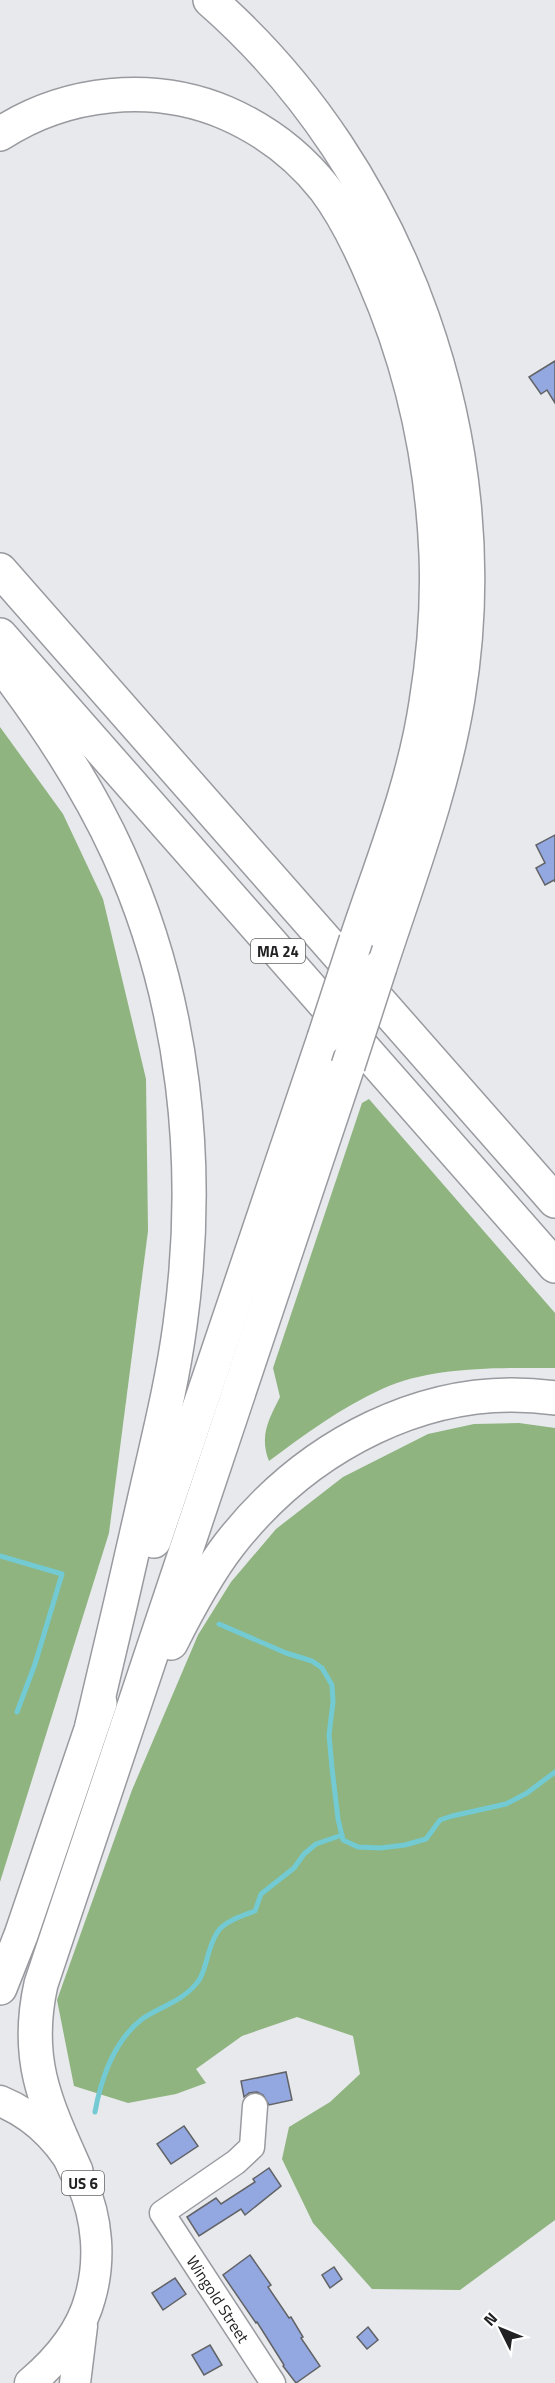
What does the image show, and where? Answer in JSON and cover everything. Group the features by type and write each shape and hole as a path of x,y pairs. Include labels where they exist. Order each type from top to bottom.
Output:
{"highway":[{"path":"76,2172 40,2086 35,2027 40,1984 348,1066 436,795 458,696 466,636 468,575 465,515 458,453 446,393 428,334 395,250 367,195 335,143 298,94 258,48 210,0"},
{"path":"0,134 46,110 73,101 133,94 162,96 191,101 219,110 246,123 272,138 306,167 342,214 369,267 401,351 417,408 432,497 437,586 434,647 420,735 405,794 21,1935 0,1988"},
{"path":"0,559 60,638"},
{"name":"MA 24","path":"0,570 555,1201"},
{"name":"MA 24","path":"0,635 555,1266"},
{"path":"0,663 76,773 105,825 130,879 150,936 166,994 178,1052 186,1122 189,1231 176,1352 165,1410 92,1725"},
{"path":"93,1824 158,1671 185,1615 224,1553 269,1501 298,1476 341,1446 382,1423 416,1410 453,1399 483,1395 514,1394 555,1398"}],"main road":[{"name":"US 6","path":"0,2101 27,2115 63,2151 76,2172 88,2199 96,2230 96,2263 81,2336 75,2383"},
{"path":"30,2383 65,2346 75,2332 90,2300"}],"street":[{"name":"Wingold Street","path":"255,2106 252,2147 236,2162 162,2213 273,2383"}],"green space":[{"path":"0,727 63,814 103,899 146,1079 148,1231 109,1533 0,1882"},
{"path":"369,1099 555,1313 555,1368 467,1370 444,1372 402,1381 367,1396 338,1413 269,1461 265,1436 269,1420 280,1397 273,1368 362,1103"},
{"path":"519,1423 555,1428 555,2220 460,2290 372,2289 313,2223 282,2159 289,2127 330,2102 360,2074 353,2036 297,2017 242,2036 196,2069 206,2083 176,2094 128,2103 74,2086 57,2000 132,1790 198,1635 231,1582 276,1529 343,1477 428,1434 474,1424"}],"building":[{"path":"555,361 555,403 547,390 541,394 529,377"},
{"path":"555,835 555,882 554,880 545,885 536,868 545,863 536,845"},
{"path":"286,2072 292,2100 269,2105 263,2095 257,2092 249,2093 244,2097 241,2081"},
{"path":"184,2126 198,2146 171,2164 157,2144"},
{"path":"269,2168 281,2186 245,2215 241,2209 199,2236 187,2217 216,2198 221,2204 255,2182 253,2179"},
{"path":"250,2255 271,2285 268,2287 289,2318 291,2317 303,2337 301,2338 320,2366 296,2383 257,2322 223,2275"},
{"path":"334,2267 342,2279 330,2288 322,2275"},
{"path":"175,2278 186,2294 163,2310 152,2293"},
{"path":"368,2327 378,2340 367,2349 357,2337"},
{"path":"210,2345 222,2365 204,2375 192,2355"}],"waterway":[{"path":"0,1556 62,1574 35,1664 17,1712"},
{"path":"219,1624 286,1653 312,1661 322,1668 332,1685 333,1702 329,1735 338,1819 343,1840 358,1847 380,1848 405,1845 426,1839 440,1820 506,1804 527,1793 555,1772"},
{"path":"95,2112 105,2074 116,2049 142,2019 177,2000 196,1984 202,1975 214,1938 222,1926 255,1911 261,1894 294,1868 304,1854 316,1844 342,1835"}]}
